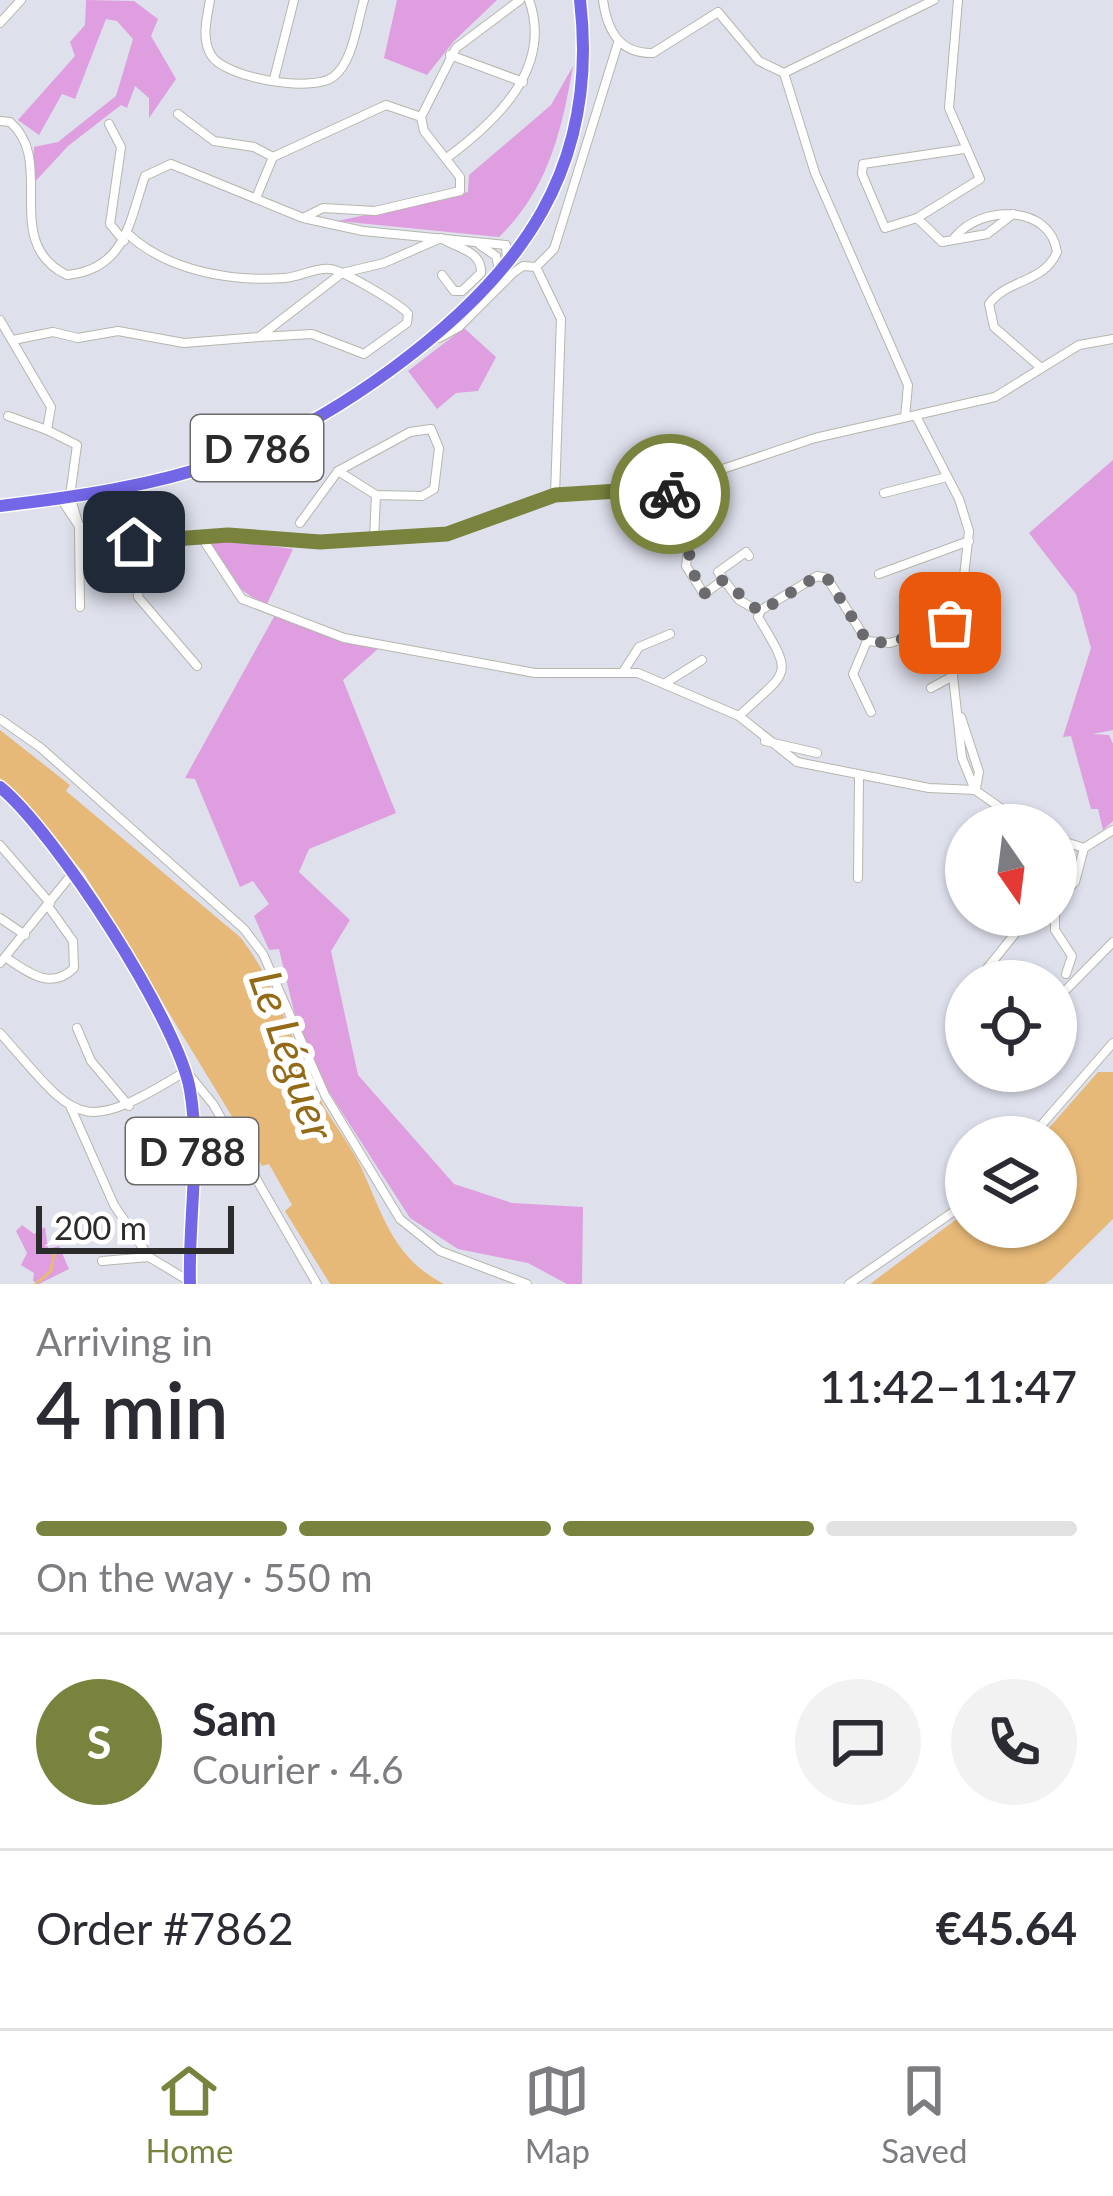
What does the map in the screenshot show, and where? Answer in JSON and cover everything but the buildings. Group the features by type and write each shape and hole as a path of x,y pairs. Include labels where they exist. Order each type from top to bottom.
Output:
{"main road":[{"name":"D 786","path":"0,506 191,472 259,448 326,413 421,346 501,277 550,195 575,126 584,64 580,0"},
{"name":"D 788","path":"0,787 74,873 167,1026 186,1071 193,1113 189,1283"}],"street":[{"path":"3,18 21,0"},
{"path":"210,0 206,42 211,56 230,71 319,83 343,65 364,0"},
{"path":"274,79 294,0"},
{"path":"303,218 323,208 375,211 460,191 460,177 424,131 422,117 450,55 473,30 524,0 536,44 523,82 448,157"},
{"path":"536,267 558,238 618,43 603,0"},
{"path":"784,74 934,0"},
{"path":"956,1 960,19 947,85 954,129 980,175 976,186 917,218 885,228 862,164 964,149"},
{"path":"618,43 653,53 718,12 760,61 784,74 815,173 908,385 905,418"},
{"path":"450,55 523,82"},
{"path":"256,198 273,157 386,105 422,117"},
{"path":"178,114 214,141 254,147 273,157"},
{"path":"0,121 10,122 25,138 30,158 28,219 52,268 67,275 100,267 126,237 145,176 156,168 188,167 303,218 363,231 523,243"},
{"path":"14,340 53,332 78,338 118,331 184,343 312,334 364,354 407,323 405,307 329,268 285,278 219,275 159,257 126,237 110,224 121,147 109,124"},
{"path":"917,218 943,242 987,234 1013,214"},
{"path":"956,237 973,222 1013,214 1046,230 1057,244 1056,257 1039,275 996,295 988,314 994,327 1040,367"},
{"path":"259,337 342,273 384,263 441,238"},
{"path":"441,238 477,256 482,265 481,273 462,291 454,291 442,275"},
{"path":"468,241 488,248 501,277"},
{"path":"501,277 509,256 506,245"},
{"path":"421,346 459,327 523,266 536,267"},
{"path":"536,267 561,319 555,495"},
{"path":"0,320 51,407 47,430"},
{"path":"79,526 140,544 202,538 374,539 447,534 555,495 666,488 815,438 995,397 1079,345 1113,339"},
{"path":"8,416 77,445 65,497 79,526 80,607"},
{"path":"916,416 966,518 969,541 953,676 962,758 975,790 993,804"},
{"path":"300,523 338,471 419,428 431,429 439,448 434,489 422,496 376,495 338,471"},
{"path":"884,493 947,477"},
{"path":"666,488 691,524 686,566 704,594 723,580"},
{"path":"374,539 376,495"},
{"path":"202,538 242,599 344,638 536,673 623,672 667,682 739,716 796,762 929,788 975,790"},
{"path":"879,574 969,541"},
{"path":"140,544 138,596 197,666"},
{"path":"739,716 784,673 785,662 759,615 718,572 746,552 749,556"},
{"path":"759,615 817,576 827,578 867,641"},
{"path":"867,641 890,643 960,621"},
{"path":"623,672 638,646 670,634"},
{"path":"867,641 853,674 871,712"},
{"path":"667,682 702,660"},
{"path":"931,688 953,676"},
{"path":"958,709 988,794 998,804"},
{"path":"0,719 41,748 244,929 263,954 325,1095 400,1219 440,1251 527,1284"},
{"path":"765,741 817,753"},
{"path":"975,790 980,772"},
{"path":"858,878 859,776"},
{"path":"1077,874 1084,848 1113,830"},
{"path":"0,845 49,904 74,941 74,968 64,978 48,981 4,961 49,904 74,873"},
{"path":"1077,846 1084,848"},
{"path":"0,918 25,935"},
{"path":"994,960 1013,936"},
{"path":"1077,979 1113,943"},
{"path":"77,1028 91,1061 129,1106"},
{"path":"0,1033 59,1103 71,1108 107,1113 129,1106 186,1071 213,1105 317,1284"},
{"path":"1049,1116 1113,1043"},
{"path":"193,1113 213,1105"},
{"path":"71,1108 114,1205 149,1257 189,1283"},
{"path":"849,1284 945,1218"},
{"path":"102,1261 138,1262 149,1257"}],"shaded area":[{"path":"86,0 134,1 158,19 151,36 176,79 149,118 149,98 135,86 127,108 121,105 68,146 32,185 34,147 58,142 116,96 133,39 117,21 106,19 75,99 62,94 39,135 18,120 75,56 70,42 85,25"},
{"path":"397,0 497,0 427,75 384,58"},
{"path":"573,66 564,113 541,179 499,237 338,221 468,192 469,175 551,105"},
{"path":"464,328 496,357 478,391 456,393 437,409 408,371"},
{"path":"1113,460 1113,730 1093,734 1109,735 1113,744 1113,821 1103,830 1098,809 1091,809 1071,736 1063,737 1091,648 1076,594 1029,533"},
{"path":"211,542 293,549 267,604 247,594 227,571"},
{"path":"276,613 380,647 343,680 396,813 309,849 299,872 350,920 331,951 358,1075 454,1184 512,1203 583,1207 582,1284 567,1284 528,1263 458,1249 410,1218 329,1092 298,1028 279,949 269,950 254,916 269,904 253,881 240,887 195,779 185,778"},
{"path":"22,1225 34,1234 45,1227 48,1249 59,1246 69,1269 39,1284 33,1281 34,1273 21,1265 27,1253 16,1231"}],"water":[{"name":"Le Léguer","path":"0,730 70,785 66,791 240,937 264,973 318,1095 356,1158 392,1234 413,1262 444,1284 330,1284 285,1211 292,1205 269,1164 262,1166 84,873 0,778"},
{"path":"1098,1072 1113,1072 1113,1219 1052,1279 1045,1284 870,1284 945,1228 945,1248 1077,1248 1077,1116 1059,1116"}],"waterway":[{"path":"36,1284 51,1271 54,1253"}],"way so far":[{"path":"670,494 691,524 686,566 704,594 723,580 739,599 760,612 817,576 827,578 867,641 890,643 950,623"}],"route":[{"path":"134,542 164,544 228,535 320,542 447,534 584,489 644,492 666,488 670,494"}]}
